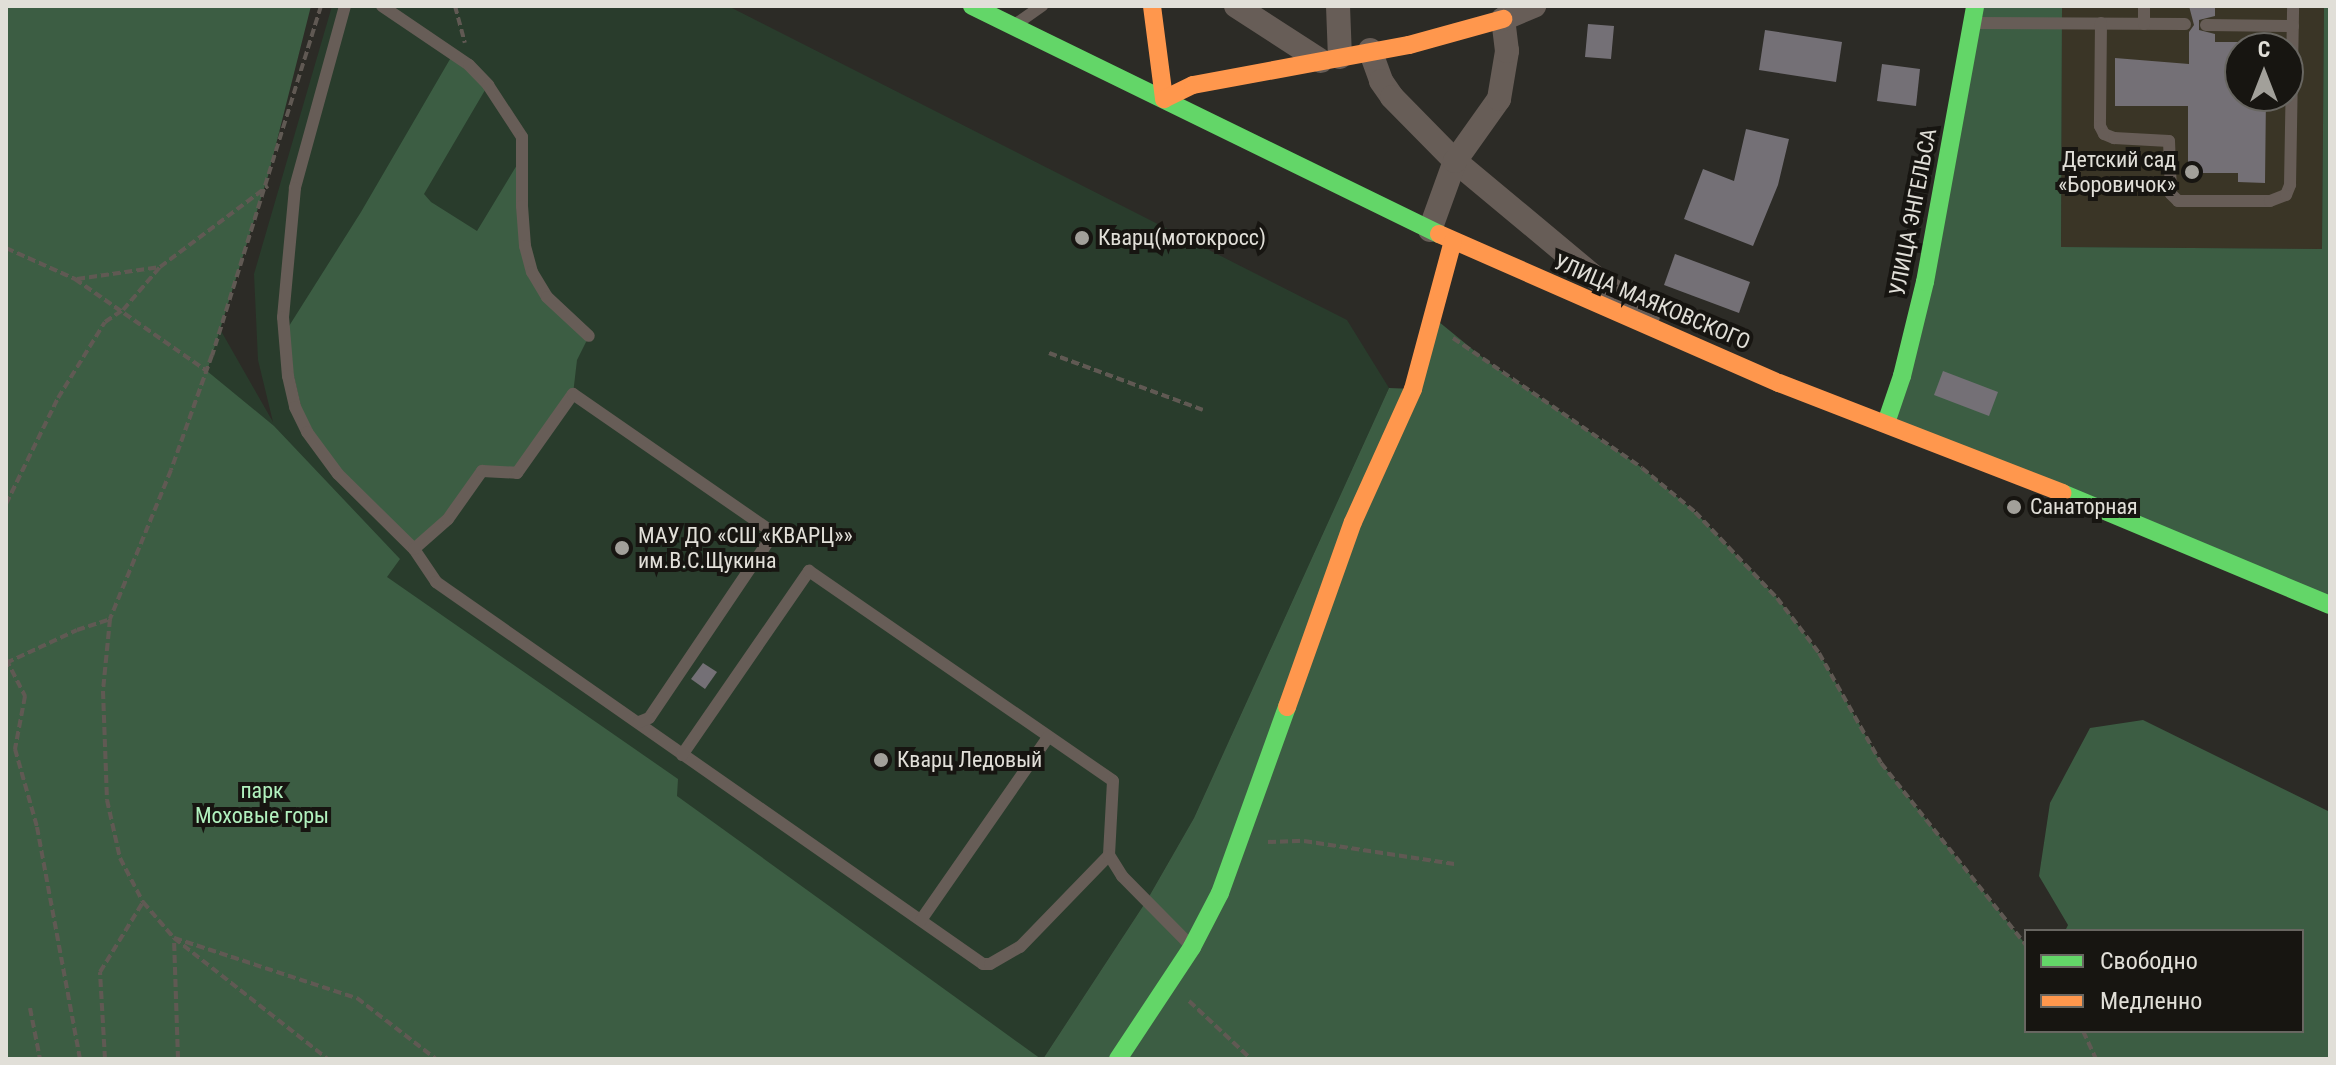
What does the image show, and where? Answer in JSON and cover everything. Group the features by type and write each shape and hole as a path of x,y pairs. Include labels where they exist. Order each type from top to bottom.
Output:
{"street":[{"name":"УЛИЦА МАЯКОВСКОГО","path":"972,6 1453,241 1682,341 2022,476 2330,605"},
{"path":"1152,6 1164,99 1193,85 1409,45 1503,19 1534,6"},
{"path":"1236,6 1330,59"},
{"path":"1330,59 1338,6"},
{"name":"УЛИЦА ЭНГЕЛЬСА","path":"1886,423 1902,376 1925,282 1974,14"},
{"path":"1430,230 1455,161 1499,99 1507,51 1503,19"},
{"path":"1370,50 1381,81 1392,97 1455,161 1593,276 1682,341"},
{"path":"1118,1059 1192,947 1220,893 1353,522 1413,389 1453,241"}],"lane":[{"path":"345,6 295,188 283,317 288,376 295,407 307,432 338,474 414,549 436,582 974,960 990,964 1020,947 1109,855"},
{"path":"382,6 469,65 488,85 522,137 522,206 525,246 532,272 547,297 589,336"},
{"path":"1013,26 1042,6"},
{"path":"2144,6 2144,24"},
{"path":"2101,23 2102,130 2114,138 2169,141 2171,194 2178,201 2270,201 2286,195 2292,169 2293,6"},
{"path":"1974,14 2101,23 2185,24"},
{"path":"2206,25 2293,26"},
{"path":"414,549 448,519 482,471 517,473 573,394 774,533 649,718 639,722"},
{"path":"682,755 809,571 1113,781 1109,855 1122,876 1192,947"},
{"path":"921,920 1048,737"}],"path":[{"path":"321,6 268,186 207,371 171,470 110,619 103,691 107,800 120,858 143,902 174,938 328,1059"},
{"path":"455,6 469,65"},
{"path":"6,504 58,398 105,322 123,310 160,267 268,186"},
{"path":"6,248 75,279 207,371"},
{"path":"75,279 160,267"},
{"path":"1433,317 1454,339 1642,468 1695,512 1777,598 1819,653 1881,763 2024,942"},
{"path":"1049,353 1203,410"},
{"path":"80,1059 37,827 15,749 25,696 7,661 110,619"},
{"path":"1237,842 1304,841 1454,864"},
{"path":"105,1059 100,972 143,902"},
{"path":"174,938 178,1059"},
{"path":"174,938 357,998 436,1059"},
{"path":"1169,983 1251,1059"},
{"path":"30,1008 40,1059"},
{"path":"2084,1033 2096,1059"}],"shaded area":[{"name":"Детский сад «Боровичок»","path":"2062,6 2324,6 2322,249 2061,247"}],"green space":[{"name":"парк Моховые горы","path":"6,6 311,6 268,176 207,371 274,426 400,559 387,577 678,779 677,796 1041,1059 6,1059"},
{"path":"332,6 728,6 1347,320 1389,388 1194,818 1147,900 1043,1059 6,1059 6,169 151,208 273,422 258,360 254,274"},
{"path":"1975,6 2062,6 2061,247 2322,249 2324,6 2330,6 2330,605 1886,423"},
{"path":"453,54 488,85 424,194 431,202 477,231 523,155 532,272 589,336 577,360 573,394 517,473 482,471 414,549 307,432 284,334 361,212"},
{"path":"1433,317 1488,362 1642,468 1695,512 1777,598 1819,653 1881,763 2024,942 2024,1033 2304,1033 2304,929 2066,929 2068,925 2039,876 2050,803 2090,728 2143,720 2330,812 2330,1059 1043,1059 1147,900 1194,818 1389,388 1413,389"}],"building":[{"path":"2189,6 2215,6 2215,16 2199,20 2199,30 2215,34 2215,42 2224,42 2224,112 2266,112 2265,183 2238,182 2238,173 2188,173 2188,106 2115,106 2115,58 2189,64 2189,32 2194,25"},
{"path":"1588,24 1614,26 1611,59 1585,57"},
{"path":"1765,30 1842,42 1836,82 1759,70"},
{"path":"1882,64 1920,69 1916,106 1877,101"},
{"path":"1746,129 1789,139 1778,185 1753,246 1684,219 1703,169 1734,181"},
{"path":"1675,254 1750,282 1739,313 1664,285"},
{"path":"1943,371 1998,392 1989,416 1934,395"},
{"path":"703,663 717,672 705,689 691,679"}],"traffic: fast":[{"path":"972,6 1439,234"},
{"path":"1886,423 1902,376 1925,282 1975,6"},
{"path":"2062,493 2330,605"},
{"path":"1118,1059 1192,947 1220,893 1287,707"}],"traffic: slow":[{"path":"1152,6 1164,99 1193,85 1409,45 1503,19"},
{"path":"1439,234 1779,383 2062,493"},
{"path":"1287,707 1353,522 1413,389 1453,241"}],"place":[{"name":"Детский сад «Боровичок»","path":"2192,172"},
{"name":"Кварц(мотокросс)","path":"1082,238"},
{"name":"Санаторная","path":"2014,507"},
{"name":"МАУ ДО «СШ «КВАРЦ»» им.В.С.Щукина","path":"622,548"},
{"name":"Кварц Ледовый","path":"881,760"}]}
